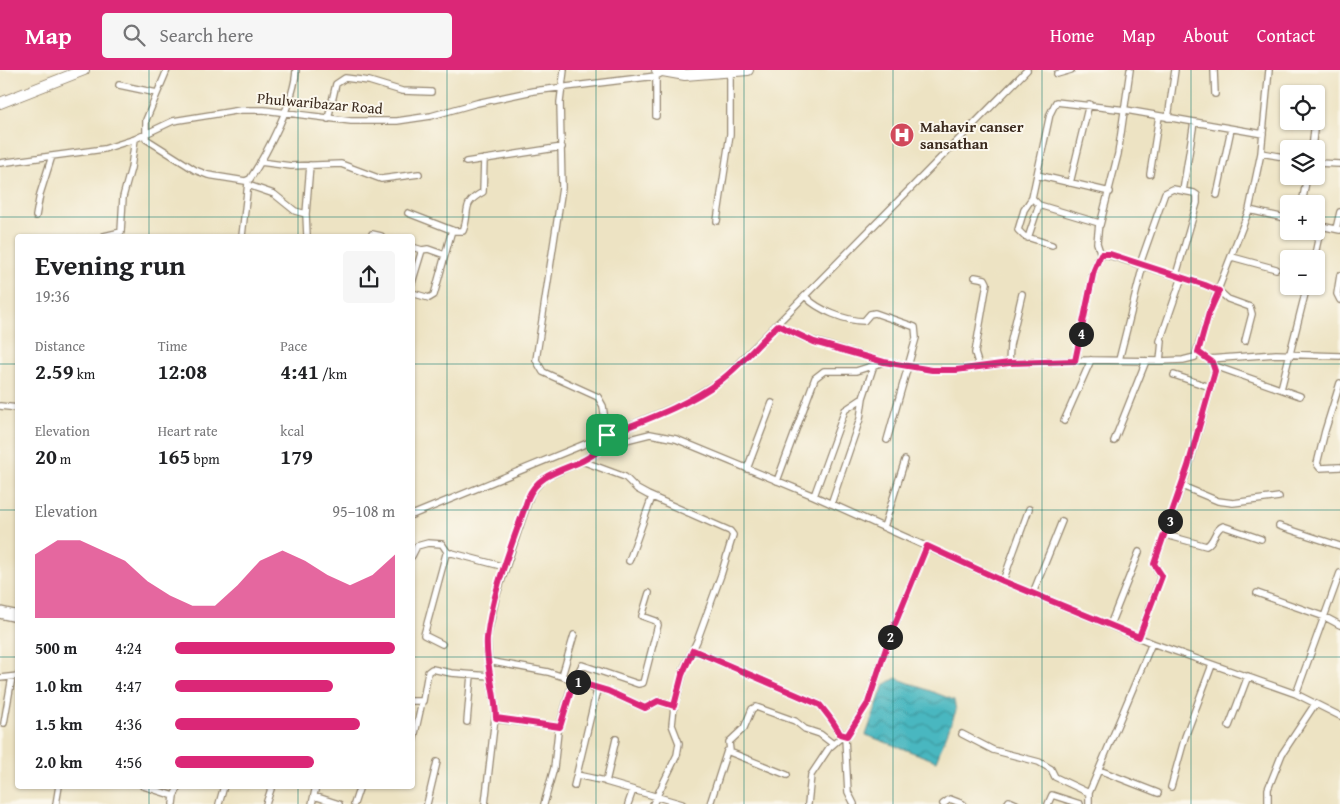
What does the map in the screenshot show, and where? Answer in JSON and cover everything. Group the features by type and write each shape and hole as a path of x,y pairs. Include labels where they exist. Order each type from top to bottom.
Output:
{"highway":[{"path":"0,96 65,70"},
{"path":"0,103 84,70"},
{"path":"661,72 686,75 748,70"}],"street":[{"path":"168,70 146,120 144,134 152,144 166,150 195,170 248,183 274,194 295,211 306,214"},
{"path":"242,234 248,183 260,162 293,91 296,70"},
{"path":"564,70 560,86 562,147 560,201 536,360 543,372 598,397 602,406 610,444"},
{"path":"415,514 673,408 708,390 722,380 806,297 1027,70"},
{"path":"1057,74 1072,70"},
{"path":"1075,361 1094,270 1101,254 1097,243 1100,225 1110,192 1126,110 1130,70"},
{"path":"1168,118 1175,70"},
{"path":"1214,70 1215,94"},
{"path":"778,325 809,340 884,362 944,371 1009,363 1191,359 1198,352 1209,313 1249,210 1261,153 1269,70"},
{"path":"656,116 661,72"},
{"name":"Phulwaribazar Road","path":"0,163 104,149 135,138 166,123 241,110 283,112 328,119 366,122 413,120 512,95 560,86 661,72"},
{"path":"717,221 730,134 730,72"},
{"path":"328,119 336,84 345,78 370,81 402,91 431,92"},
{"path":"119,85 157,93"},
{"path":"1052,245 1020,234 1018,227 1024,210 1032,198 1053,104 1060,101 1089,104 1263,134"},
{"path":"1070,183 1089,104"},
{"path":"1150,174 1159,116"},
{"path":"1183,191 1194,122"},
{"path":"1217,195 1231,128"},
{"path":"112,234 121,232 123,197 132,162 135,138"},
{"path":"466,162 562,147"},
{"path":"1261,153 1280,156"},
{"path":"36,216 40,194 52,156"},
{"path":"408,213 452,230 462,231 469,202 474,196 483,192 484,159"},
{"path":"260,162 310,165 344,164 381,179 419,174"},
{"path":"1325,163 1340,164"},
{"path":"307,234 306,214 310,165"},
{"path":"1037,175 1110,192"},
{"path":"1118,360 1142,265 1165,193 1173,189 1197,195 1198,203 1161,341 1160,361"},
{"path":"1032,198 1039,205 1092,220 1100,225"},
{"path":"1028,238 1039,205"},
{"path":"1249,210 1280,217"},
{"path":"1325,227 1338,230 1340,212"},
{"path":"415,294 432,297 452,230"},
{"path":"415,248 445,255"},
{"path":"415,273 422,250"},
{"path":"1101,254 1110,254 1179,276 1219,291 1228,300 1252,308 1245,341"},
{"path":"1232,257 1276,269"},
{"path":"1340,275 1337,294 1340,300"},
{"path":"975,277 985,279 987,283 975,353 979,366"},
{"path":"1009,363 1010,345 1022,294"},
{"path":"1281,389 1305,295"},
{"path":"806,297 820,308 856,321 864,322 870,314 875,313 913,326 916,334 887,440"},
{"path":"1198,352 1209,359 1215,366 1300,396"},
{"path":"1209,359 1290,354 1340,356"},
{"path":"1064,422 1091,360"},
{"path":"1114,441 1146,361"},
{"path":"777,481 817,374 828,370 856,371 884,362"},
{"path":"831,504 860,419 863,398 874,365"},
{"path":"1139,637 1162,576 1154,564 1182,486 1215,366"},
{"path":"1174,375 1210,387"},
{"path":"1340,383 1324,431 1317,464 1320,468 1340,467"},
{"path":"814,496 845,410 863,398"},
{"path":"747,469 772,403"},
{"path":"0,406 15,408"},
{"path":"485,804 496,718 495,698 488,661 487,638 505,567 534,487 544,478 582,461 610,444 650,434 663,434 814,496 1003,581 1152,643 1212,666 1248,676 1296,694 1340,716"},
{"path":"884,527 905,460"},
{"path":"582,461 626,477 636,489 714,524 733,535 722,575 682,675 674,706 672,725 679,743 678,755 655,801"},
{"path":"1182,486 1218,501 1233,503 1279,497"},
{"path":"629,561 652,497"},
{"path":"1003,581 1029,509"},
{"path":"1033,593 1062,521"},
{"path":"1166,535 1206,546 1212,542 1217,529 1223,526 1261,539"},
{"path":"1279,526 1340,546"},
{"path":"415,549 420,544 437,542 445,546 448,553"},
{"path":"808,804 809,778 833,744 846,736 868,703 890,636 927,546"},
{"path":"1110,625 1139,552"},
{"path":"448,553 505,567"},
{"path":"442,644 424,636 444,557 448,553"},
{"path":"1296,694 1339,578"},
{"path":"544,804 554,768 560,727 579,667 583,666 638,684 643,683 658,624 656,621 642,615 649,593"},
{"path":"1257,593 1325,617 1340,625"},
{"path":"0,610 15,613"},
{"path":"0,615 15,618"},
{"path":"562,676 574,635"},
{"path":"1089,804 1089,792 1100,770 1152,643"},
{"path":"693,650 820,705 826,715 834,722 840,734 846,736"},
{"path":"488,661 562,676 573,682 608,691 645,708 658,701 674,706"},
{"path":"1171,787 1185,737 1212,666"},
{"path":"415,734 430,669 490,676"},
{"path":"467,722 471,675"},
{"path":"1229,726 1248,676"},
{"path":"0,678 15,677 4,723"},
{"path":"574,786 597,689"},
{"path":"415,701 422,702"},
{"path":"1268,804 1268,789 1282,754 1315,704"},
{"path":"730,751 729,742 742,730 752,709 756,707 797,722 805,730 820,734 833,744"},
{"path":"496,718 560,727"},
{"path":"962,734 993,750 1046,765 1051,769 1055,777 1089,792"},
{"path":"846,736 844,756 848,792 854,804"},
{"path":"605,781 616,739"},
{"path":"730,751 786,775"},
{"path":"710,804 725,754 730,751"},
{"path":"427,804 437,762"},
{"path":"1100,770 1158,793"},
{"path":"577,775 633,790 655,801 682,804"},
{"path":"56,804 58,789"},
{"path":"152,789 174,796"},
{"path":"173,804 178,789"},
{"path":"219,804 223,789"},
{"path":"266,804 271,789"},
{"path":"312,804 315,789"},
{"path":"354,804 359,789"},
{"path":"628,804 633,790"},
{"path":"1048,804 1052,795 1080,804"},
{"path":"314,796 340,804"},
{"path":"943,804 950,799 963,804"},
{"path":"1008,804 1009,801 1016,804"}],"water":[{"path":"896,678 954,700 956,711 936,761 866,735 884,685"}],"place":[{"name":"Mahavir canser sansathan","path":"902,135"}],"route":[{"path":"1101,254 1110,254 1219,291 1209,313 1198,352 1212,362 1215,366 1215,371 1199,433 1166,535 1154,564 1162,576 1139,637 1003,581 927,546 886,646 868,703 847,736 840,734 834,722 824,713 820,705 693,650 682,675 674,706 658,701 645,708 608,691 574,681 560,727 496,718 495,698 489,670 487,638 496,597 528,498 538,482 544,478 582,461 610,444 607,435 665,412 708,390 722,380 778,325 785,330 814,342 884,362 932,370 956,370 1009,363 1075,361 1094,270 1101,254"}]}
